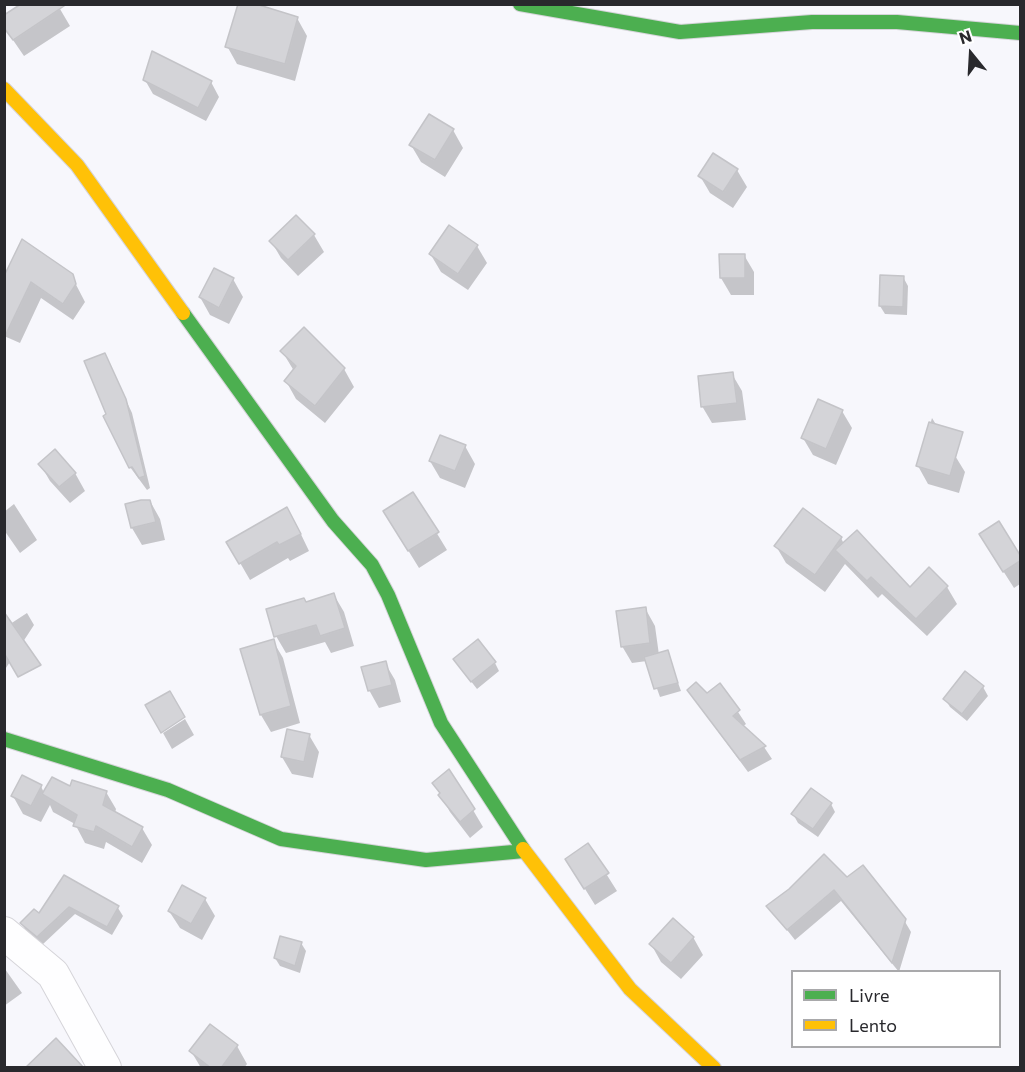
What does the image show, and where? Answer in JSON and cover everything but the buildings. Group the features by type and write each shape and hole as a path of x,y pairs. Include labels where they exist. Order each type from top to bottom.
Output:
{"street":[{"path":"520,4 680,32 812,22 897,22 1020,33"},
{"path":"4,89 77,165 333,521 372,565 388,595 441,723 524,851 630,989 714,1068"},
{"path":"4,739 168,790 281,839 426,860 524,851"},
{"path":"4,933 53,974 105,1068"}],"traffic: fast":[{"path":"520,4 680,32 812,22 897,22 1020,33"},
{"path":"183,313 333,521 372,565 388,595 441,723 523,849"},
{"path":"4,739 168,790 281,839 426,860 524,851"}],"traffic: slow":[{"path":"4,89 77,165 183,313"},
{"path":"523,849 630,989 714,1068"}]}
